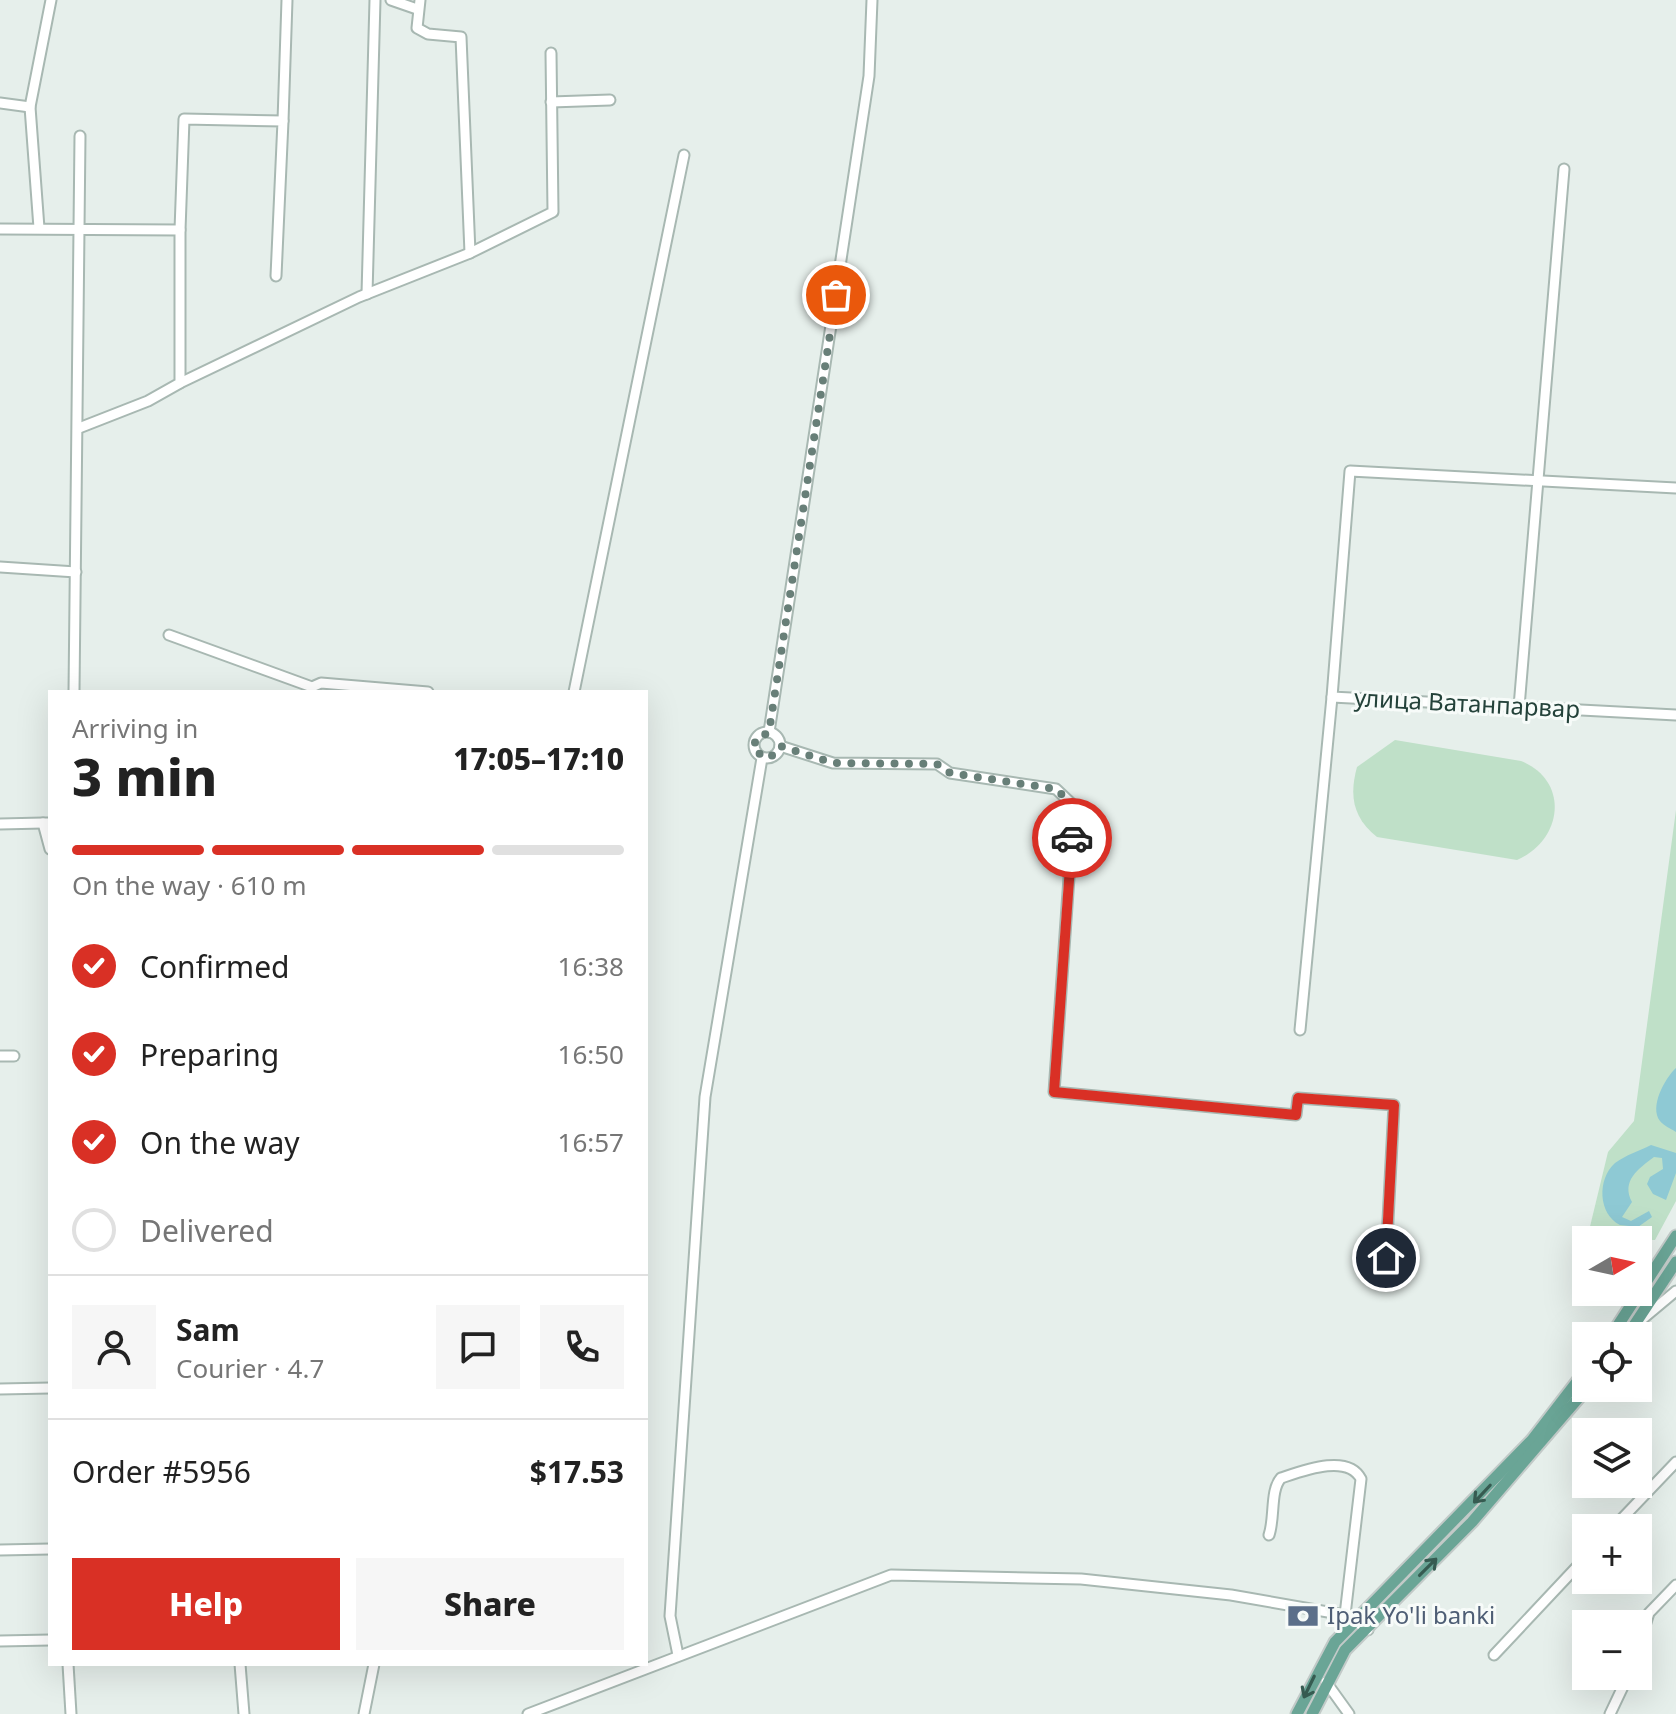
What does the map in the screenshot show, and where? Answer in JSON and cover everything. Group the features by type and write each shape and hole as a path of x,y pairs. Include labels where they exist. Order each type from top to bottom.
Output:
{"main road":[{"path":"1621,1322 1676,1236"},
{"path":"1636,1322 1674,1268"},
{"path":"1297,1714 1320,1666 1351,1618 1532,1440 1572,1388"},
{"path":"1312,1714 1345,1650 1472,1522 1575,1402"}],"street":[{"path":"39,228 30,107 51,0"},
{"path":"276,276 287,0"},
{"path":"367,294 375,0"},
{"path":"391,0 418,4 415,23 422,32 461,37 470,253"},
{"path":"769,732 869,76 872,0"},
{"path":"79,428 148,401 367,294 470,253 553,212 551,53"},
{"path":"551,102 610,100"},
{"path":"0,103 30,107"},
{"path":"180,383 184,119 283,121"},
{"path":"74,690 80,136"},
{"path":"574,690 684,155"},
{"path":"1519,707 1564,169"},
{"path":"0,229 180,230"},
{"name":"улица Ватанпарвар","path":"1676,488 1350,471 1332,697 1676,715"},
{"path":"0,567 76,572"},
{"path":"169,635 312,690 321,683 404,690"},
{"path":"1300,1030 1332,697"},
{"path":"769,732 778,739 780,746 774,757 762,758 755,752 755,740 769,732"},
{"path":"780,746 833,763 937,764 950,773 1056,789 1074,806 1054,1092 1296,1115 1298,1098 1394,1105 1386,1258"},
{"path":"678,1655 670,1616 705,1097 762,758"},
{"path":"0,824 47,823"},
{"path":"0,1056 14,1056"},
{"path":"1656,1270 1674,1268"},
{"path":"1640,1322 1676,1291"},
{"path":"0,1389 48,1388"},
{"path":"1626,1514 1676,1462"},
{"path":"1269,1535 1275,1520 1276,1485 1281,1478 1331,1465 1357,1472 1361,1479 1351,1618"},
{"path":"0,1550 48,1549"},
{"path":"1494,1655 1572,1572"},
{"path":"528,1714 891,1575 1081,1579 1231,1595 1351,1618 1368,1630"},
{"path":"1652,1610 1676,1585"},
{"path":"0,1641 48,1640"},
{"path":"68,1666 71,1714"},
{"path":"240,1666 244,1714"},
{"path":"364,1714 374,1666"},
{"path":"1326,1682 1349,1714"},
{"path":"1610,1714 1621,1690"}],"green space":[{"path":"1395,740 1521,761 1537,770 1548,782 1555,810 1544,839 1517,860 1377,837 1358,814 1353,788 1357,767"},
{"path":"1676,810 1676,1201 1655,1240 1652,1240 1652,1226 1590,1226 1608,1152 1634,1121"}],"water":[{"path":"1676,1068 1676,1132 1660,1121 1656,1108 1663,1085"},
{"path":"1651,1145 1676,1153 1676,1173 1666,1200 1653,1194 1647,1184 1650,1177 1663,1169 1662,1158 1654,1157 1633,1176 1629,1188 1632,1202 1622,1217 1631,1221 1649,1211 1652,1217 1639,1226 1620,1225 1613,1220 1607,1213 1602,1196 1609,1170 1628,1155"}],"way so far":[{"path":"836,295 769,732 757,736 755,752 766,759 774,757 780,746 833,763 937,764 950,773 1056,789 1074,806 1072,838"}],"place":[{"name":"Ipak Yo'li banki","path":"1303,1616"}],"route":[{"path":"1072,838 1054,1092 1296,1115 1298,1098 1394,1105 1386,1258"}]}
